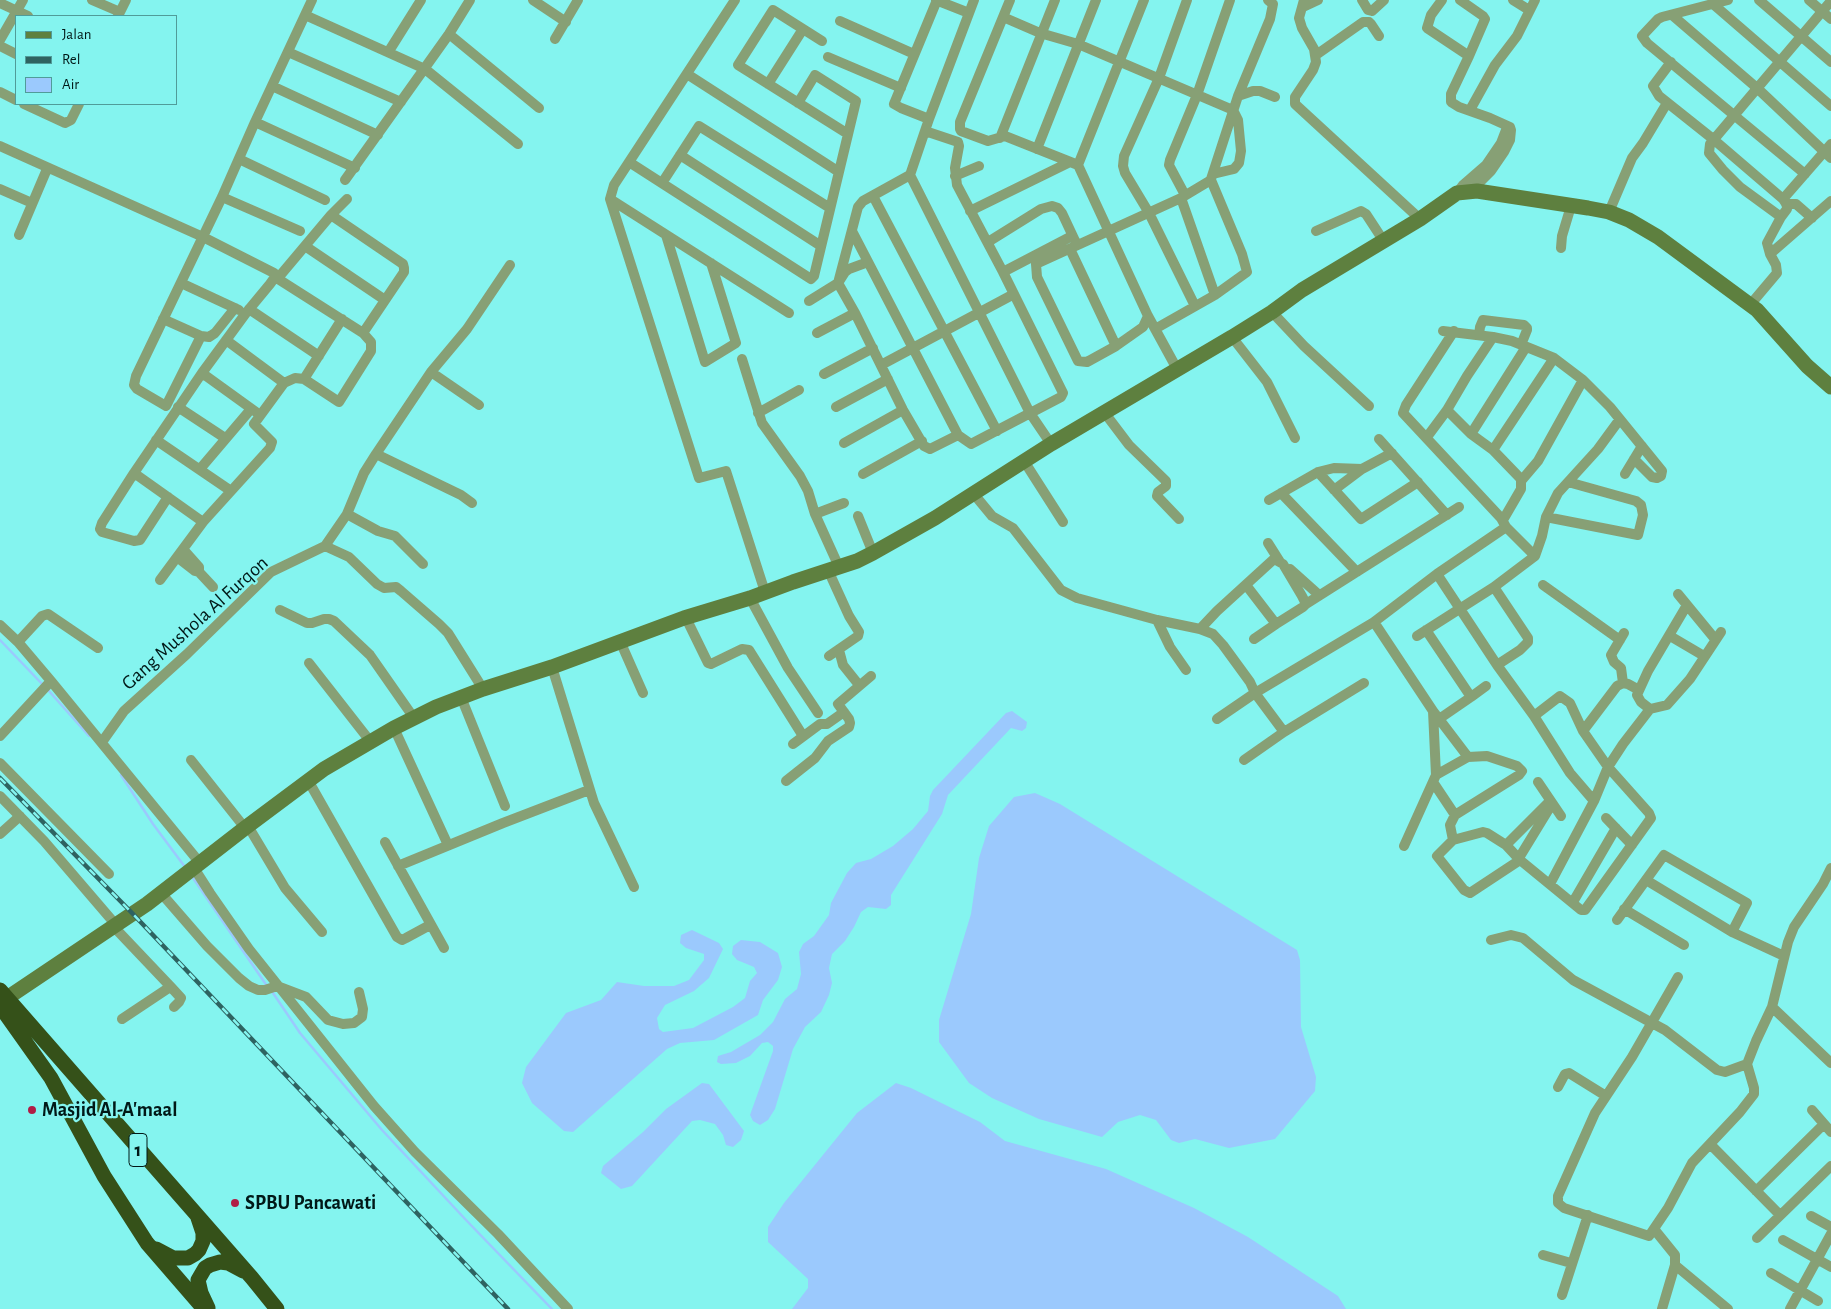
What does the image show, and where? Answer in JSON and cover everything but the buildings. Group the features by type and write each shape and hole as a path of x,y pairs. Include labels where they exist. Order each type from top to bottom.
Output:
{"highway":[{"name":"1","path":"2,998 198,1216 277,1309"},
{"name":"1","path":"2,998 51,1078 104,1176 146,1243 204,1309"},
{"path":"146,1243 173,1258 192,1257 199,1250 203,1241 203,1233 198,1216"},
{"path":"209,1309 201,1293 198,1280 205,1268 216,1263 228,1263 252,1278"}],"street":[{"path":"0,40 23,0"},
{"path":"92,0 119,14 126,0"},
{"path":"225,438 134,386 136,376 222,197 312,0"},
{"path":"389,51 421,0"},
{"path":"345,180 425,69 470,0"},
{"path":"533,0 566,22"},
{"path":"555,39 578,0"},
{"path":"735,0 614,185 610,199 699,478 726,471 765,592"},
{"path":"929,119 896,106 895,101 936,0 969,13"},
{"path":"958,435 930,449 924,446 903,410 873,348 838,283 858,207 863,201 910,176 929,119 974,0"},
{"path":"1010,0 960,127 961,131 988,142 1005,136 1074,164 1176,369"},
{"path":"1000,138 1040,33 1055,0"},
{"path":"1037,149 1096,0"},
{"path":"970,210 1074,164 1144,0"},
{"path":"1186,0 1159,78 1123,162 1125,173 1149,213 1194,306"},
{"path":"1215,295 1183,196 1169,165 1198,95 1230,0"},
{"path":"1155,329 1215,295 1245,275 1248,270 1212,177 1238,96 1274,8 1268,0"},
{"path":"1318,0 1304,3 1299,18 1300,24 1314,49 1316,64 1295,97 1295,104 1420,219"},
{"path":"1362,0 1368,10 1366,21"},
{"path":"1368,10 1372,11 1384,0"},
{"path":"1442,0 1427,22 1427,28 1469,56"},
{"path":"2,998 115,926 195,868 324,769 370,741 414,718 461,697 833,569 873,553 935,518 1051,444 1232,337 1310,285 1478,184 1496,158 1506,130 1510,127 1455,105 1450,99 1485,19 1460,0"},
{"path":"1513,0 1529,10"},
{"path":"1470,110 1495,65 1517,36 1535,0"},
{"path":"1728,0 1658,19 1642,36 1647,43 1735,114 1805,174"},
{"path":"1759,0 1831,62"},
{"path":"1809,0 1831,19"},
{"path":"1781,217 1740,187 1723,170 1709,153 1710,144 1831,1"},
{"path":"0,4 26,15"},
{"path":"1713,4 1831,106"},
{"path":"822,41 773,10 738,65 848,134"},
{"path":"305,15 389,51 425,69 518,144"},
{"path":"1672,15 1829,151 1805,174 1784,202"},
{"path":"1003,17 1040,33 1078,44 1119,60 1233,110 1238,120 1241,151 1239,163 1234,169 1212,177 1183,196 1109,231 1073,243 1003,272"},
{"path":"840,21 914,54"},
{"path":"1316,55 1353,28 1366,21"},
{"path":"1366,21 1371,24 1379,36"},
{"path":"768,84 803,29"},
{"path":"449,34 539,108"},
{"path":"0,46 15,54"},
{"path":"288,52 401,102"},
{"path":"828,56 901,88"},
{"path":"1671,62 1653,86 1659,96 1713,139 1784,202 1787,209 1767,243 1777,273 1750,305"},
{"path":"687,74 839,172"},
{"path":"629,162 810,279 814,276 856,101 815,75 798,103"},
{"path":"272,86 378,135"},
{"path":"1238,96 1253,91 1275,97"},
{"path":"0,92 15,100"},
{"path":"1610,212 1632,158 1643,144 1667,104"},
{"path":"26,105 65,123 71,120 78,105"},
{"path":"255,122 355,168"},
{"path":"662,183 699,126 830,208"},
{"path":"852,232 958,435 971,444 1061,397 1064,392 957,185 955,176 958,142 925,130"},
{"path":"0,146 47,169 203,237 272,271 276,278 363,333 371,342 371,350 339,402 304,379 295,378 284,384 257,420"},
{"path":"680,155 821,246"},
{"path":"239,159 325,200"},
{"path":"955,176 979,166"},
{"path":"19,235 47,169"},
{"path":"910,176 1030,413 1051,444"},
{"path":"0,189 32,203"},
{"path":"1462,192 1487,192 1610,212 1629,220 1658,237 1750,305 1762,315 1806,366 1831,387"},
{"path":"873,196 998,431"},
{"path":"222,197 300,231"},
{"path":"173,408 202,374 248,311 347,199"},
{"path":"610,199 789,313"},
{"path":"1770,254 1831,201"},
{"path":"1784,202 1796,204 1812,218"},
{"path":"988,242 1041,209 1052,206 1058,208 1062,213 1116,346"},
{"path":"1561,248 1562,236 1571,206"},
{"path":"1316,231 1361,211 1366,214 1383,240"},
{"path":"331,215 402,264 404,272 363,333"},
{"path":"666,235 705,362 736,343 711,263"},
{"path":"1073,243 1036,264 1037,277 1078,361 1087,362 1116,346 1143,327 1148,316"},
{"path":"305,246 385,300"},
{"path":"809,301 838,283 845,272 868,262"},
{"path":"484,689 448,634 439,624 402,591 396,587 384,588 349,556 324,546 347,514 364,473 376,454 432,372 467,329 510,265"},
{"path":"181,283 235,308 248,311 319,356"},
{"path":"881,365 1014,294"},
{"path":"163,319 201,336 209,337 216,333 235,308"},
{"path":"1272,312 1304,346 1369,406"},
{"path":"817,333 855,313"},
{"path":"304,379 342,319"},
{"path":"1471,434 1523,346 1527,328 1524,325 1483,320 1479,335"},
{"path":"1443,331 1493,337 1554,358 1583,380 1610,406 1662,471 1661,476 1657,478 1652,477 1634,459"},
{"path":"1454,331 1403,410 1403,414 1427,437 1535,556"},
{"path":"168,497 140,540 134,541 102,532 100,529 102,523 156,440 173,408 201,336"},
{"path":"1232,337 1267,382 1295,438"},
{"path":"1427,437 1447,410 1493,337"},
{"path":"226,340 284,384"},
{"path":"824,374 873,348"},
{"path":"1492,450 1554,358"},
{"path":"742,359 758,413 772,438 800,476 808,491 849,616 859,632 858,636 829,656"},
{"path":"432,372 478,405"},
{"path":"160,580 203,522 270,448 272,442 257,420 202,374"},
{"path":"836,407 888,379"},
{"path":"1217,719 1255,693 1374,622 1504,524 1521,489 1521,481 1538,461 1583,380"},
{"path":"758,413 799,390"},
{"path":"844,443 903,410"},
{"path":"1447,410 1471,434 1492,450 1521,481"},
{"path":"1104,412 1129,445 1166,481 1166,486 1158,492 1157,496 1179,519"},
{"path":"200,469 247,413"},
{"path":"1471,697 1422,633 1494,587 1535,556 1546,516 1558,493 1598,449 1620,419"},
{"path":"1379,439 1447,515"},
{"path":"156,440 231,491"},
{"path":"863,474 922,442"},
{"path":"1624,474 1642,446"},
{"path":"1334,490 1362,469 1392,453"},
{"path":"376,454 461,495 472,503"},
{"path":"1024,461 1063,522"},
{"path":"1269,500 1318,472 1334,468 1362,469"},
{"path":"1318,472 1361,519 1418,482"},
{"path":"134,473 203,522"},
{"path":"1546,516 1638,535 1644,515 1641,505 1636,501 1568,482"},
{"path":"973,493 992,516 1013,528 1062,590 1077,598 1157,620 1200,629 1213,634 1224,645 1250,682 1255,693 1284,732"},
{"path":"1280,493 1356,572"},
{"path":"815,514 844,503"},
{"path":"1254,639 1319,595 1459,507"},
{"path":"347,514 378,530 395,536 423,564"},
{"path":"858,516 873,553"},
{"path":"1268,542 1306,604"},
{"name":"Gang Mushola Al Furqon","path":"102,742 124,712 188,654 271,572 324,546"},
{"path":"180,553 199,567 199,572 213,586"},
{"path":"1200,629 1271,561 1277,560 1319,595"},
{"path":"1437,574 1570,773 1594,801"},
{"path":"1246,585 1276,624"},
{"path":"1544,585 1622,636 1611,658 1621,668 1623,683"},
{"path":"1494,587 1528,638 1528,642 1520,650 1497,665"},
{"path":"1550,884 1594,801 1608,767 1622,744 1650,709 1667,705 1672,701 1690,679 1718,636 1678,594"},
{"path":"750,598 788,668 818,713"},
{"path":"1650,709 1638,699 1637,695 1648,671 1687,605"},
{"path":"280,610 307,623 324,619 334,621 370,655 414,718"},
{"path":"18,642 42,616 48,614 98,648"},
{"path":"686,618 708,663 711,664 742,649 749,650 803,736"},
{"path":"1157,620 1170,647 1186,670"},
{"path":"1374,622 1436,715 1468,756"},
{"path":"0,625 18,642 46,686 102,742 195,868 249,949 272,988 304,1020 374,1106 415,1152 498,1234 568,1309"},
{"path":"1670,636 1704,656"},
{"path":"620,641 643,693"},
{"path":"839,650 843,665 859,685"},
{"path":"309,663 370,741"},
{"path":"552,667 600,818 634,887"},
{"path":"786,781 815,758 828,741 849,727 850,723 838,704 871,676"},
{"path":"1244,760 1284,732 1364,683"},
{"path":"1623,683 1639,690"},
{"path":"1584,731 1617,686 1623,683"},
{"path":"0,736 46,686"},
{"path":"1436,715 1471,697 1486,686"},
{"path":"1533,715 1560,696 1570,703 1584,731 1608,767 1652,818 1585,910 1581,910 1520,859 1506,845 1485,832 1452,838 1437,856 1453,877 1469,892 1473,892 1520,859 1551,802"},
{"path":"461,697 505,806"},
{"path":"793,744 820,724 827,724 844,712"},
{"path":"1404,846 1434,779 1436,715"},
{"path":"394,728 448,845"},
{"path":"1434,779 1468,756 1487,756 1517,766 1522,771 1455,815 1450,825 1452,838"},
{"path":"191,760 247,827 285,888 322,932"},
{"path":"0,763 109,874"},
{"path":"1434,779 1455,815"},
{"path":"309,782 397,937 402,940 430,925"},
{"path":"1538,782 1561,816"},
{"path":"398,866 590,790"},
{"path":"0,796 44,841 115,926 181,998 174,1007"},
{"path":"1506,845 1551,802"},
{"path":"0,834 20,816"},
{"path":"1606,818 1632,845"},
{"path":"1573,902 1616,828"},
{"path":"385,842 444,948"},
{"path":"1617,920 1664,854 1747,903 1732,932"},
{"path":"1678,976 1632,1057 1595,1113 1558,1196 1558,1203 1564,1208 1647,1236 1668,1208 1692,1163 1754,1094 1747,1064 1772,1006 1784,956 1794,926 1827,886 1831,868"},
{"path":"1646,880 1732,932 1784,956"},
{"path":"161,893 207,946 239,978 258,990 272,988 306,997 328,1020 354,1023 362,1017 363,1008 359,992"},
{"path":"1624,909 1684,945"},
{"path":"1491,940 1511,936 1522,938 1573,980 1665,1030 1717,1070 1725,1072 1747,1064"},
{"path":"122,1019 170,986"},
{"path":"1772,1006 1831,1063"},
{"path":"304,1020 321,1012"},
{"path":"1558,1087 1565,1074 1569,1073 1606,1096"},
{"path":"1812,1110 1831,1132"},
{"path":"1756,1191 1824,1124"},
{"path":"1710,1144 1780,1215"},
{"path":"1757,1238 1831,1166"},
{"path":"1562,1295 1588,1215"},
{"path":"1811,1216 1831,1227"},
{"path":"1654,1229 1675,1255 1675,1266 1662,1309"},
{"path":"1790,1309 1831,1234"},
{"path":"1783,1240 1831,1267"},
{"path":"1543,1255 1571,1263"},
{"path":"1675,1266 1728,1309"},
{"path":"1771,1273 1818,1301"}],"water":[{"path":"1012,711 1027,722 1026,728 1022,731 1011,728 948,795 942,814 891,895 891,905 886,909 868,907 861,912 845,941 832,954 829,968 832,983 821,1012 805,1027 793,1049 775,1109 768,1120 760,1125 753,1121 750,1115 773,1051 773,1046 768,1042 762,1043 750,1056 736,1063 721,1064 717,1062 718,1056 731,1052 760,1035 773,1022 785,999 797,989 801,974 799,952 803,944 814,936 829,915 831,903 847,873 856,863 871,859 893,846 913,829 928,811 930,796 933,790 1006,713"},
{"path":"1035,793 1060,804 1297,950 1300,960 1301,1027 1316,1077 1315,1091 1275,1139 1229,1148 1195,1139 1179,1143 1171,1140 1156,1120 1140,1115 1118,1122 1102,1137 1039,1119 992,1098 969,1083 939,1042 939,1020 971,914 979,858 989,826 1014,797"},
{"path":"692,930 719,943 723,949 709,978 694,991 665,1005 657,1018 659,1029 663,1032 693,1028 733,1007 745,998 750,981 757,973 754,967 737,960 732,954 733,946 741,940 760,942 778,953 782,967 778,980 763,1000 758,1015 714,1040 680,1043 667,1049 573,1132 564,1131 532,1103 522,1083 526,1067 566,1013 601,1000 617,982 644,986 674,986 689,980 704,960 704,954 686,948 680,943 681,935"},
{"path":"702,1083 709,1084 744,1131 741,1140 733,1147 726,1145 723,1135 715,1124 700,1120 692,1121 632,1186 621,1189 601,1173 603,1166 643,1132 666,1109"},
{"path":"896,1083 911,1088 980,1122 1005,1141 1106,1169 1194,1208 1248,1237 1338,1296 1346,1309 792,1309 808,1288 808,1279 768,1242 768,1227 784,1203 857,1113"}],"waterway":[{"path":"0,640 44,686"},
{"path":"48,690 89,736"},
{"path":"121,775 153,824 185,867"},
{"path":"191,875 267,986"},
{"path":"271,990 300,1033 382,1130 552,1309"}],"railway":[{"path":"0,778 133,914 508,1309"}],"place":[{"name":"Masjid Al-A'maal","path":"32,1110"},
{"name":"SPBU Pancawati","path":"235,1203"}]}
